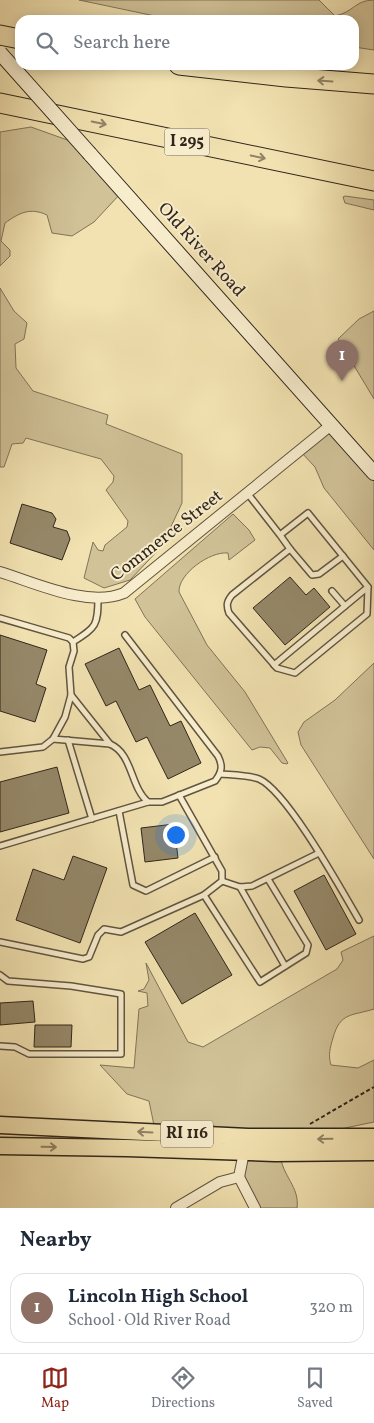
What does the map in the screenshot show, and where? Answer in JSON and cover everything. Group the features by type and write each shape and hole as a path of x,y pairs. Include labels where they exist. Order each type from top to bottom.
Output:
{"highway":[{"path":"0,35 15,38"},
{"path":"224,70 374,84"},
{"name":"I 295","path":"0,103 374,181"}],"main road":[{"name":"Old River Road","path":"0,53 15,70"},
{"name":"Old River Road","path":"15,70 374,473"},
{"name":"RI 116","path":"0,1125 248,1137 374,1137"},
{"name":"RI 116","path":"0,1146 312,1154 374,1152"}],"street":[{"name":"Commerce Street","path":"0,572 72,594 98,598 114,597 133,588 331,425"},
{"path":"244,1152 239,1177 255,1208"},
{"path":"176,1208 220,1182 239,1177"}],"lane":[{"path":"248,494 312,575 319,574 343,556"},
{"path":"280,535 308,512 368,588 366,614 299,672 283,672 274,665 229,613 228,600 290,549"},
{"path":"274,665 368,588"},
{"path":"332,591 344,606"},
{"path":"74,642 94,629 98,619 98,598"},
{"path":"0,618 69,638 74,642"},
{"path":"0,846 148,802 162,802 215,781 220,774 221,762 218,756 125,635"},
{"path":"0,752 43,747 54,739 65,717 71,695 70,667 74,642"},
{"path":"71,695 110,744"},
{"path":"54,739 110,744 117,747 125,758 140,795 148,802"},
{"path":"68,740 92,819"},
{"path":"220,774 259,779 270,788 302,827 359,920"},
{"path":"179,795 222,871 222,881"},
{"path":"120,811 133,885 146,890 215,858"},
{"path":"222,881 240,887 252,886 319,853"},
{"path":"204,895 260,982 306,953 308,945 268,879"},
{"path":"0,942 83,959 89,957 98,935 104,929 121,932 204,895 222,881"},
{"path":"240,887 285,966"},
{"path":"0,975 8,981 71,986 121,994 121,1054 29,1054 15,1047 0,1046"}],"path":[{"path":"309,1124 374,1087"}],"shaded area":[{"path":"79,0 319,0 334,15 150,15"},
{"path":"374,0 374,50 359,48 359,15 338,15 358,4"},
{"path":"31,127 73,142 121,193 94,222 72,236 52,233 47,215 30,211 15,216 5,223 1,241 10,250 10,256 0,266 0,132"},
{"path":"343,197 374,200 374,210 345,203"},
{"path":"0,288 14,311 27,323 24,339 15,344 16,368 33,391 108,415 106,424 182,454 182,503 162,546 130,580 104,588 84,578 93,542 98,550 103,551 105,545 127,527 128,521 106,490 113,482 114,476 101,459 26,438 23,443 12,444 4,467 0,467"},
{"path":"374,311 374,399 338,339 359,319"},
{"path":"328,427 374,477 374,550 324,488 315,467 301,452"},
{"path":"233,514 249,530 255,540 229,560 228,553 221,553 196,565 184,578 179,592 207,645 245,692 287,764 282,763 270,748 260,747 252,750 145,617 135,599"},
{"path":"374,663 374,859 301,745 298,732 304,722 335,700"},
{"path":"374,936 374,1009 348,1016 339,1023 331,1045 330,1061 331,1065 358,1068 374,1060 374,1122 345,1128 323,1141 156,1135 149,1101 127,1094 100,1065 134,1068 139,1009 148,1006 147,993 138,991 144,989 149,980 146,963 188,1042 203,1047 337,969 343,960 341,952"},
{"path":"280,1154 281,1162 296,1194 297,1208 255,1208 248,1194 242,1194 239,1155"}],"building":[{"path":"22,504 52,513 56,519 53,527 67,531 70,539 62,560 10,543"},
{"path":"290,577 306,595 314,588 330,607 285,645 253,608"},
{"path":"0,635 47,650 36,684 46,688 35,722 0,711"},
{"path":"119,648 139,690 150,685 170,726 181,721 201,763 168,779 147,737 136,742 116,701 106,706 85,664"},
{"path":"57,767 69,813 0,832 0,782"},
{"path":"174,824 178,858 145,862 141,828"},
{"path":"73,856 107,868 80,943 16,920 33,869 64,880"},
{"path":"324,875 356,934 326,950 294,891"},
{"path":"195,913 232,975 182,1004 145,942"},
{"path":"33,1001 35,1022 0,1025 0,1003"},
{"path":"35,1025 72,1025 71,1047 34,1047"}],"place":[{"name":"Lincoln High School","path":"342,381"}]}
